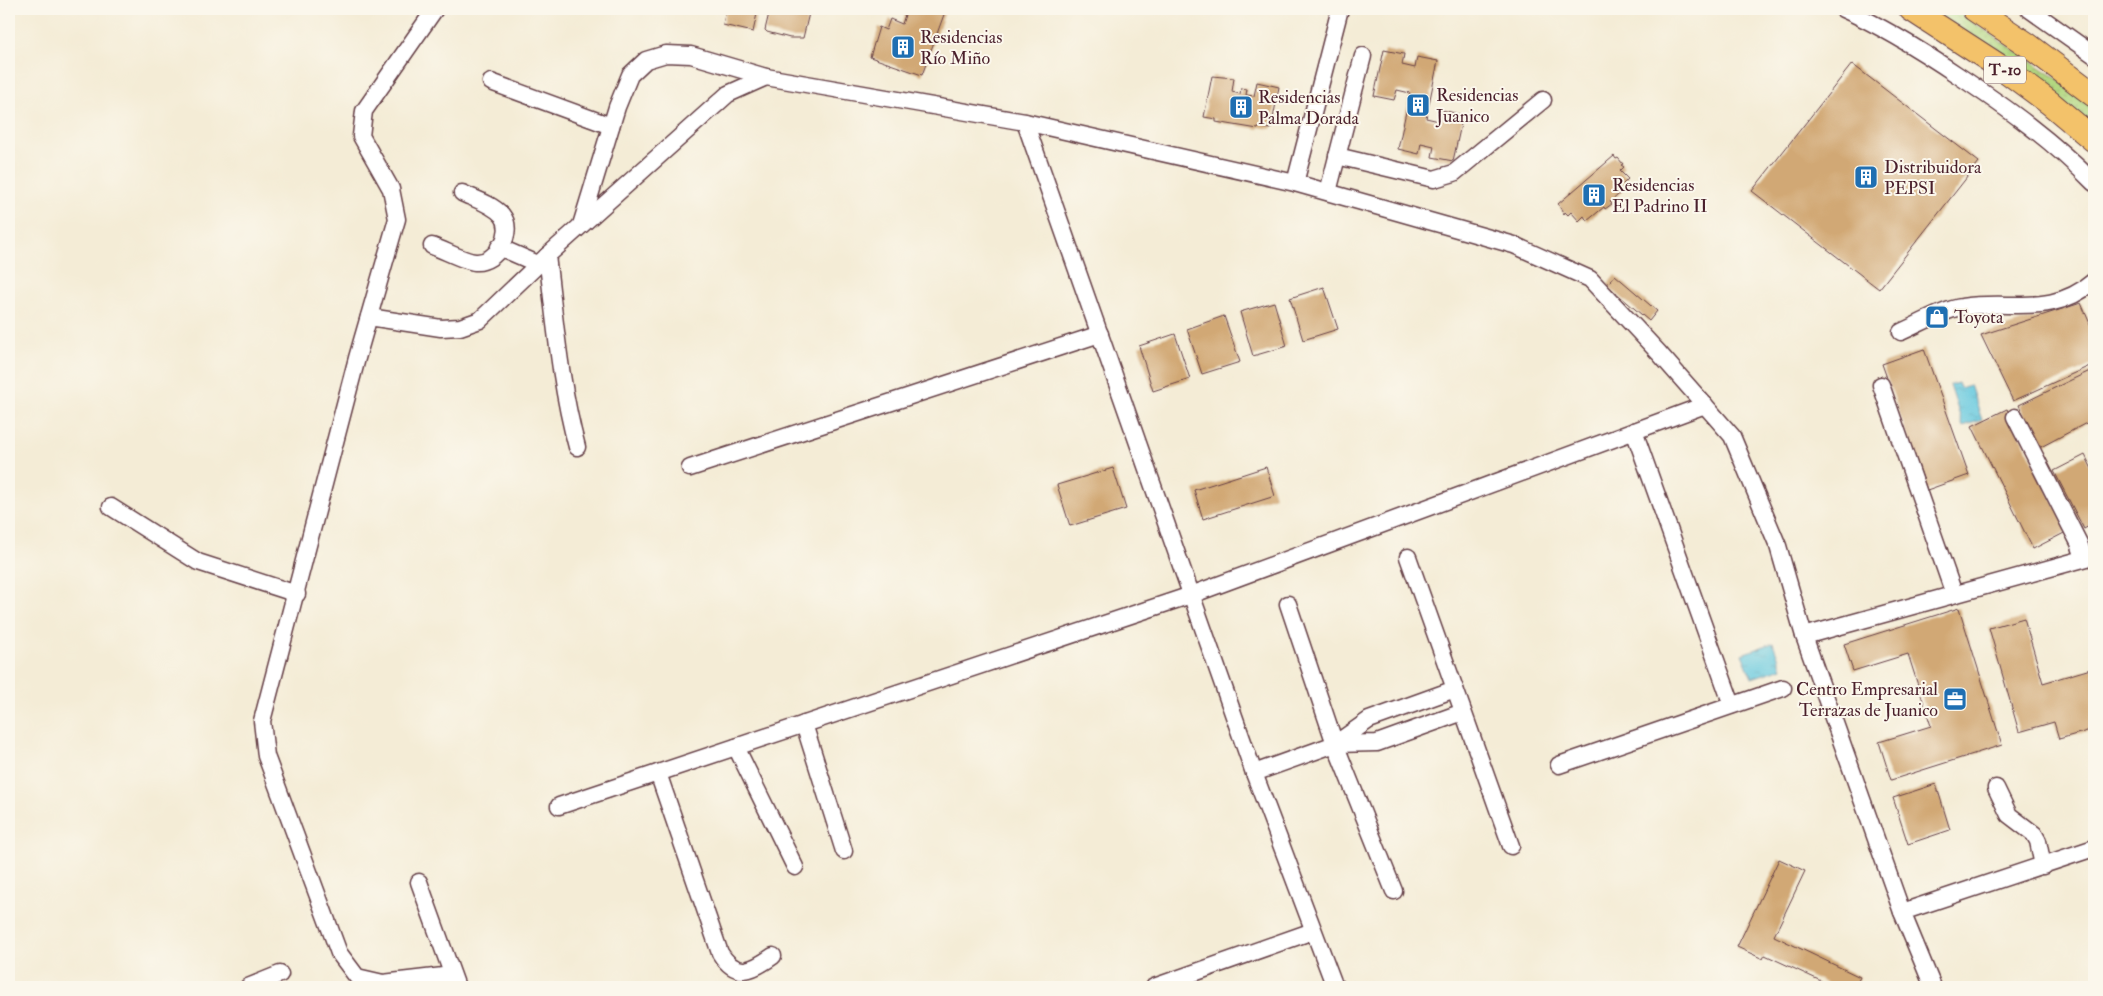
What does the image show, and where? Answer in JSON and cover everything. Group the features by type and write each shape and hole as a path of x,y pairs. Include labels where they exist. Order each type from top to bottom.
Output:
{"highway":[{"name":"T-10","path":"1911,9 2050,102 2094,140"},
{"name":"T-10","path":"1975,9 2028,45 2094,95"}],"street":[{"path":"419,882 454,981 383,983 357,977 339,953 266,756 262,721 297,594 354,368 396,219 391,189 360,136 364,111 435,9"},
{"path":"1295,183 1340,9"},
{"path":"1843,9 1899,37 1991,97 2059,149 2094,183"},
{"path":"2030,9 2094,55"},
{"path":"581,226 611,126 630,75 646,60 666,54 691,55 766,77 1025,122 1295,183 1514,245 1590,279 1659,353 1732,436 1778,546 1804,636 1902,912 1933,987"},
{"path":"1328,192 1363,56"},
{"path":"369,317 441,328 460,327 480,320 542,260 728,94 766,77"},
{"path":"491,82 611,126"},
{"path":"1337,156 1434,179 1443,177 1454,173 1543,100"},
{"path":"1025,122 1254,773 1336,987"},
{"path":"432,246 475,262 491,258 507,236 507,226 503,216 493,207 462,193"},
{"path":"499,247 542,260"},
{"path":"542,260 562,382 577,447"},
{"path":"1901,332 1959,307 1991,304 2022,307 2060,301 2082,292 2094,282"},
{"path":"690,468 1100,334"},
{"path":"1881,385 1954,594"},
{"path":"559,806 1191,595 1704,405"},
{"path":"1804,636 2089,557 2079,543 2015,418"},
{"path":"1634,431 1732,705"},
{"path":"111,507 198,562 297,594"},
{"path":"1408,557 1511,846"},
{"path":"1288,604 1335,744 1394,891"},
{"path":"1559,765 1783,688"},
{"path":"1254,773 1335,744 1369,720 1455,689"},
{"path":"1335,744 1377,743 1463,712"},
{"path":"804,724 844,851"},
{"path":"736,746 795,867"},
{"path":"658,773 720,953 726,963 735,969 746,971 757,967 773,956"},
{"path":"1996,788 2009,814 2034,834 2038,841 2042,866"},
{"path":"1902,912 2094,848"},
{"path":"1154,987 1313,931"},
{"path":"248,987 280,974"}],"green space":[{"path":"1922,9 1953,9 2064,83 2094,108 2094,132"}],"water":[{"path":"1958,383 1960,388 1970,385 1982,420 1963,426 1950,385"},
{"path":"1773,643 1782,668 1752,678 1742,654"}],"building":[{"path":"726,9 758,9 753,32 723,25"},
{"path":"770,9 810,9 803,38 790,38 767,32 765,30"},
{"name":"Residencias Río Miño","path":"893,9 946,9 922,75 870,57 879,27 886,30 890,19 902,24 905,15"},
{"name":"Residencias Juanico","path":"1384,50 1404,54 1402,65 1415,68 1417,57 1438,61 1426,118 1439,121 1442,110 1463,115 1453,161 1432,157 1434,146 1421,143 1419,154 1398,149 1410,93 1397,90 1394,100 1374,96"},
{"name":"Distribuidora PEPSI","path":"1852,64 1979,162 1879,289 1752,191"},
{"name":"Residencias Palma Dorada","path":"1212,76 1234,78 1232,92 1240,94 1241,88 1247,89 1246,95 1254,96 1257,82 1279,87 1271,129 1259,127 1258,129 1216,122 1216,119 1204,117"},
{"name":"Residencias El Padrino II","path":"1614,156 1623,164 1621,165 1624,167 1620,171 1628,179 1623,184 1626,188 1610,202 1612,204 1605,209 1604,207 1587,221 1584,216 1579,221 1571,212 1568,215 1565,212 1564,214 1558,204"},
{"path":"1615,275 1657,311 1649,321 1607,285"},
{"path":"1324,287 1338,329 1303,340 1290,298"},
{"path":"1274,302 1287,346 1253,356 1240,312"},
{"path":"2081,303 2094,333 2094,364 2013,401 1981,335"},
{"path":"1224,316 1240,362 1202,374 1187,329"},
{"path":"1175,334 1190,379 1153,391 1139,346"},
{"path":"1924,349 1969,475 1927,490 1882,364"},
{"path":"2094,369 2094,419 2039,448 2019,405"},
{"path":"2007,409 2068,531 2033,549 1972,426"},
{"path":"2085,455 2094,473 2094,523 2084,529 2054,471"},
{"path":"1266,467 1275,496 1203,519 1194,490"},
{"path":"1113,468 1126,509 1070,526 1057,485"},
{"name":"Centro Empresarial Terrazas de Juanico","path":"1959,608 2002,745 1891,780 1879,742 1931,726 1908,654 1853,671 1844,644"},
{"path":"2024,618 2043,683 2094,668 2094,729 2059,739 2054,722 2019,732 1989,628"},
{"path":"1936,784 1950,830 1908,844 1893,798"},
{"path":"1779,859 1805,871 1774,936 1860,977 1855,987 1834,987 1765,955 1763,959 1737,947"}],"place":[{"name":"Residencias Río Miño","path":"903,47"},
{"name":"Residencias Juanico","path":"1418,105"},
{"name":"Residencias Palma Dorada","path":"1241,107"},
{"name":"Distribuidora PEPSI","path":"1866,177"},
{"name":"Residencias El Padrino II","path":"1594,195"},
{"name":"Toyota","path":"1937,317"},
{"name":"Centro Empresarial Terrazas de Juanico","path":"1955,699"}]}
